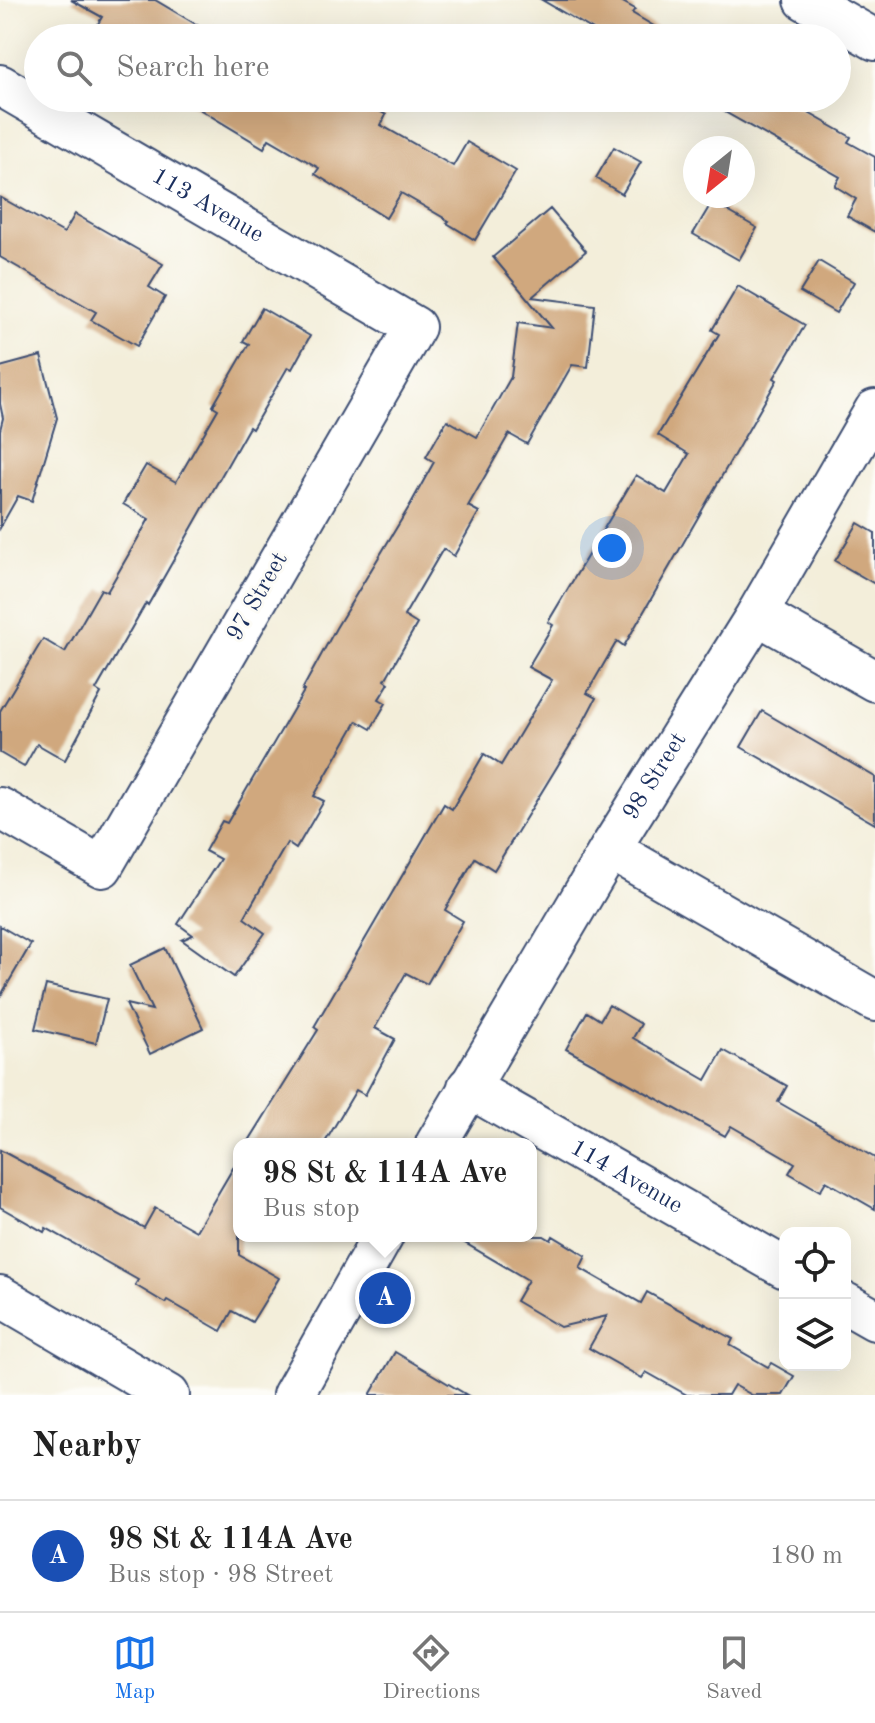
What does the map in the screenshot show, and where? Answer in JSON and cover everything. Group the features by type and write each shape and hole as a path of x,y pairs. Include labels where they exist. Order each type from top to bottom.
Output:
{"street":[{"path":"805,0 847,24"},
{"path":"851,26 875,40"},
{"name":"113 Avenue","path":"0,85 24,99"},
{"name":"113 Avenue","path":"46,112 415,327"},
{"name":"97 Street","path":"0,808 102,867 415,327"},
{"name":"98 Street","path":"439,1138 610,849 757,614 875,410"},
{"path":"757,614 875,681"},
{"path":"610,849 875,1001"},
{"name":"114 Avenue","path":"468,1087 779,1265"},
{"path":"293,1395 380,1242"},
{"path":"0,1296 169,1395"},
{"path":"851,1306 875,1320"}],"building":[{"path":"71,0 155,0 195,24 98,24 102,17"},
{"path":"542,0 619,0 635,9 632,13 650,24 583,24"},
{"path":"204,112 381,112 386,115 381,125 453,166 467,142 516,171 475,240 401,193 386,218 315,174 319,168 269,139 264,148"},
{"path":"725,112 807,112 851,137 848,142 875,157 875,232 847,216 856,199 835,186 840,177"},
{"path":"614,147 641,162 622,194 596,178"},
{"path":"0,197 64,233 75,214 163,264 149,287 165,297 137,346 91,320 96,312 0,257"},
{"path":"708,208 722,208 757,228 739,260 693,234"},
{"path":"550,209 586,251 532,297 595,305 588,367 572,365 527,444 509,434 468,506 479,512 454,556 443,549 404,616 417,624 385,680 389,683 379,699 386,703 371,729 357,721 314,796 324,801 296,849 287,843 244,918 265,933 234,977 182,940 193,935 178,924 220,859 205,851 222,821 227,823 304,691 336,628 409,507 434,462 426,457 447,420 477,437 511,377 518,323 552,328 493,257"},
{"path":"819,261 854,282 836,313 800,292"},
{"path":"738,286 805,325 774,378 777,380 624,646 617,641 587,693 596,698 494,870 475,858 445,910 463,921 427,984 406,973 375,1028 395,1039 365,1095 356,1090 328,1138 251,1138 318,1030 314,1027 444,804 452,809 484,754 501,765 552,680 528,667 553,625 548,622 636,475 666,493 689,454 658,435 719,334 712,330"},
{"path":"262,308 310,336 252,429 249,427 148,605 146,603 96,690 101,693 65,760 37,744 24,767 0,753 0,711 43,639 65,652 101,589 107,592 149,519 123,504 146,465 176,482 218,409 213,406 249,344 243,341"},
{"path":"41,356 57,418 32,501 18,496 0,528 0,430 3,418 0,367"},
{"path":"858,523 875,533 875,584 835,561"},
{"path":"762,711 875,777 875,824 741,747"},
{"path":"0,926 31,944 0,997"},
{"path":"165,948 203,1028 150,1054 126,1004 152,1010 130,965"},
{"path":"46,985 107,999 96,1043 35,1029"},
{"path":"609,1005 641,1024 633,1038 706,1080 723,1050 787,1086 778,1102 875,1158 875,1209 826,1181 820,1191 789,1173 795,1163 731,1126 725,1136 566,1049 587,1012 600,1020"},
{"path":"0,1150 144,1228 155,1208 196,1231 233,1168 233,1242 239,1242 239,1255 279,1278 252,1322 232,1311 221,1331 167,1300 165,1303 135,1285 138,1280 46,1228 44,1232 0,1207"},
{"path":"537,1236 551,1240 553,1236 586,1256 580,1268 641,1303 647,1292 733,1339 730,1345 768,1367 771,1363 779,1368 779,1371 794,1376 783,1395 752,1395 734,1385 728,1395 687,1395 646,1372 642,1378 589,1348 607,1316 560,1327 516,1301 528,1280 463,1242 537,1242"},
{"path":"395,1352 467,1395 370,1395"}],"place":[{"name":"98 St & 114A Ave","path":"385,1298"}]}
